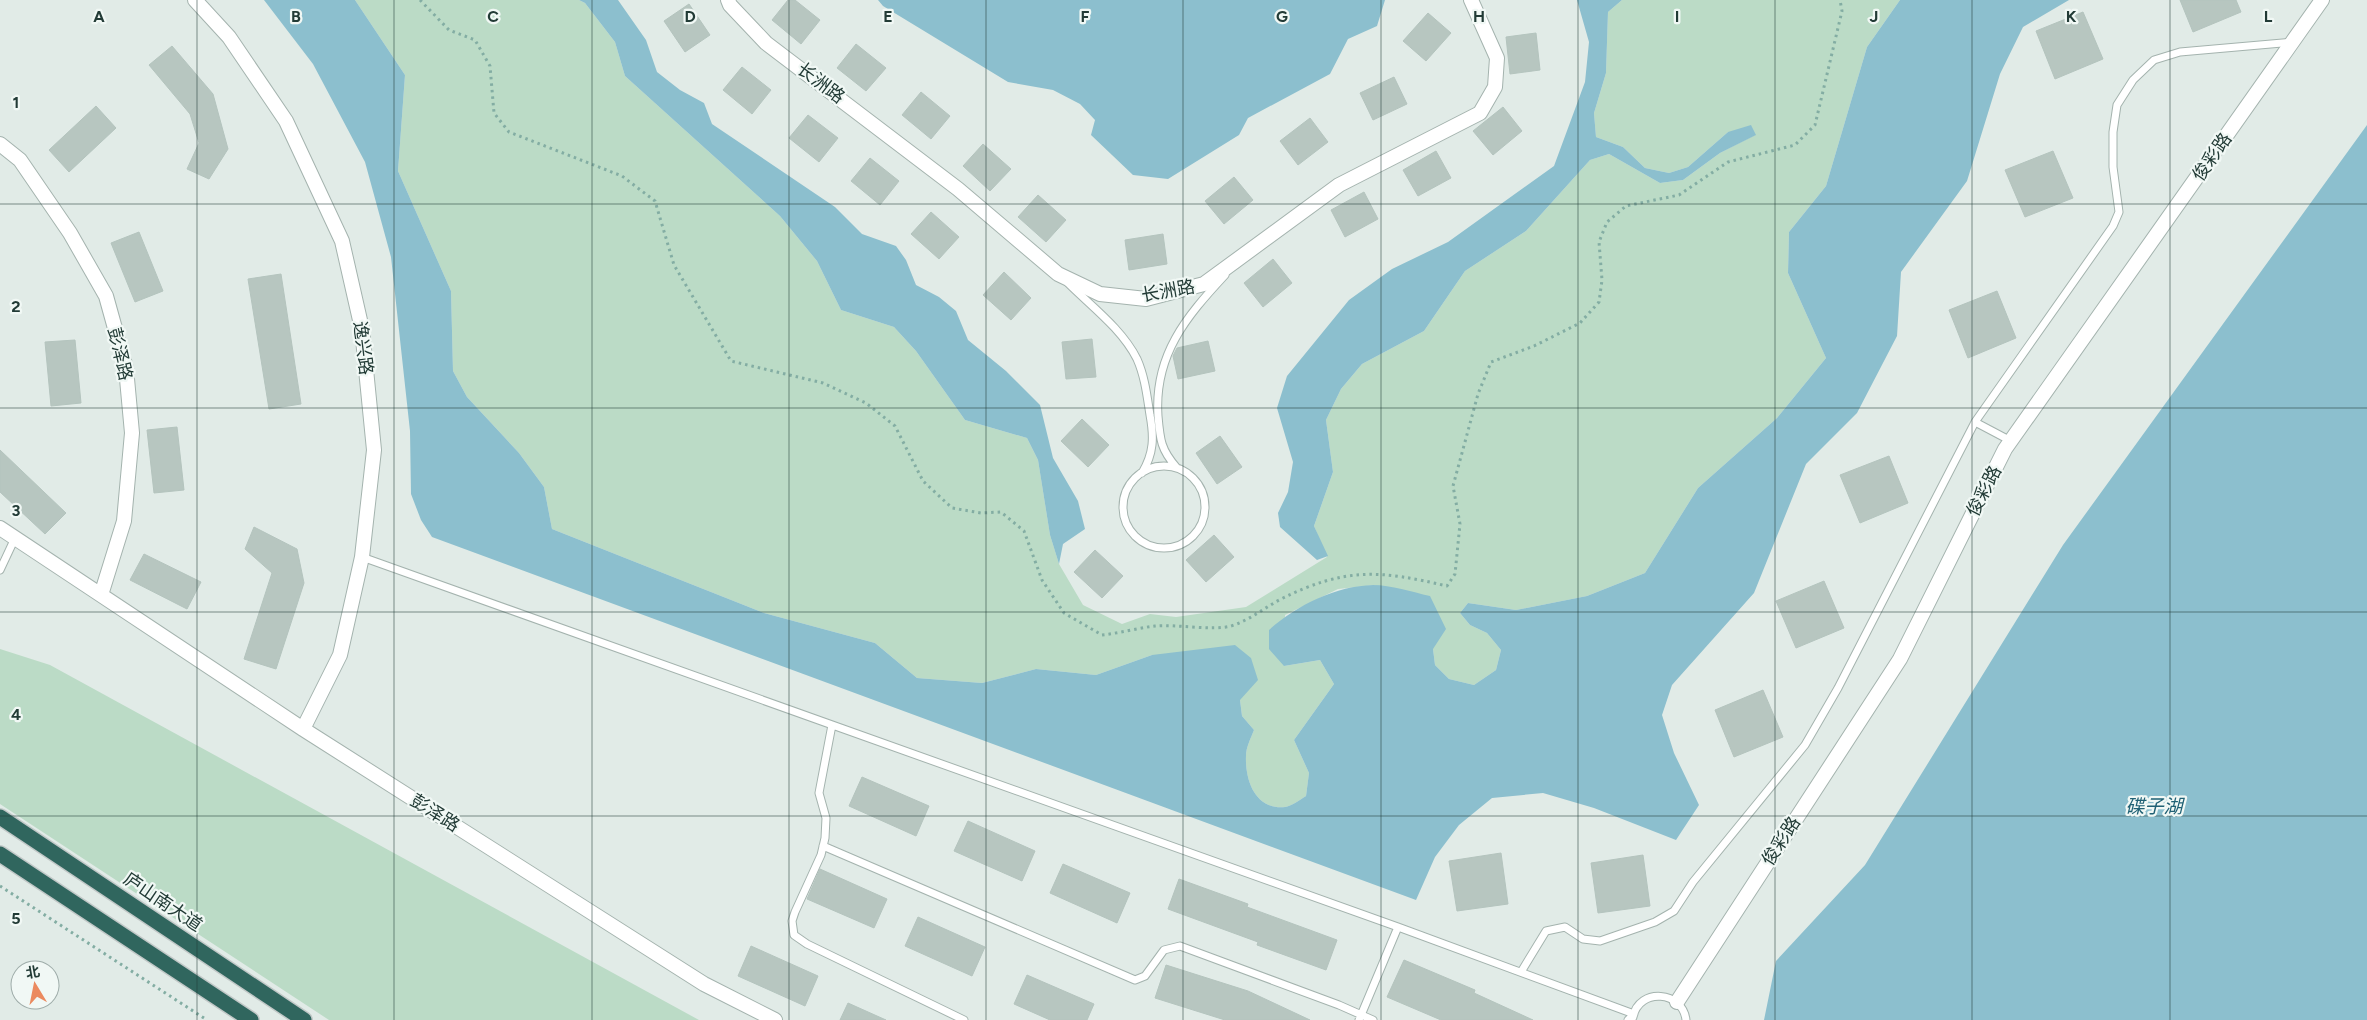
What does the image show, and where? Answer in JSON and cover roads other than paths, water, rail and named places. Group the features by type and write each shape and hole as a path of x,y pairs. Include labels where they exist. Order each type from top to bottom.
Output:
{"highway":[{"name":"庐山南大道","path":"0,817 304,1020"},
{"path":"0,854 251,1020"}],"street":[{"name":"逸兴路","path":"195,0 229,37 286,120 342,241 362,329 374,450 362,557 340,655 303,729"},
{"name":"长洲路","path":"728,0 730,5 766,43 958,189 1058,274 1100,294 1146,299 1204,284 1339,185 1480,113 1495,87 1497,58 1471,0"},
{"name":"俊彩路","path":"1677,1002 1900,659 2011,441 2322,0"},
{"name":"彭泽路","path":"0,144 20,160 70,233 106,296 126,368 132,433 124,521 101,595"},
{"name":"彭泽路","path":"0,528 303,729 704,984 775,1020"}],"lane":[{"path":"1522,972 1546,931 1565,928 1583,939 1600,941 1647,925 1674,911 1693,882 1805,745 1838,688 1975,422 2113,226 2119,212 2113,167 2117,105 2133,80 2154,60 2180,52 2293,42"},
{"path":"1177,468 1164,454 1160,432 1157,401 1161,373 1173,340 1196,306 1242,256"},
{"path":"1058,274 1122,336 1136,359 1145,384 1154,436 1151,459 1142,473 1129,486 1124,498 1124,518 1131,531 1139,540 1156,548 1175,547 1192,537 1204,518 1204,497 1198,484 1190,475 1177,468 1166,466 1154,467 1142,473"},
{"path":"1975,422 2011,441"},
{"path":"0,570 15,538"},
{"path":"362,557 1398,927 1522,972 1633,1017"},
{"path":"832,725 819,793 826,818 823,846 821,855 792,921 794,935 807,944 964,1020"},
{"path":"823,846 1135,980 1145,976 1164,950 1180,946 1360,1017 1373,1020"},
{"path":"1360,1017 1398,927"},
{"path":"1628,1020 1633,1017 1638,1006 1652,996 1661,996 1677,1002 1683,1008 1686,1020"}],"water":[{"path":"264,0 355,0 405,75 398,171 451,291 453,371 467,397 519,453 544,487 552,529 764,613 875,643 917,678 982,683 1036,669 1096,675 1152,655 1235,645 1251,658 1258,680 1240,700 1242,716 1254,730 1246,753 1247,775 1259,799 1275,807 1285,807 1306,796 1309,773 1294,740 1334,684 1320,660 1284,666 1269,649 1269,630 1304,605 1318,598 1359,586 1380,585 1430,596 1446,629 1433,649 1435,665 1449,679 1474,685 1496,670 1501,650 1487,633 1470,625 1460,613 1468,603 1516,610 1587,596 1645,573 1698,488 1777,418 1826,358 1788,273 1789,232 1826,186 1867,47 1900,0 2069,0 2023,27 2000,74 1967,181 1901,272 1897,336 1857,413 1806,464 1754,593 1672,685 1662,715 1674,753 1699,805 1676,840 1594,808 1543,793 1492,798 1459,825 1435,857 1416,900 432,537 421,520 411,494 410,431 391,257 365,162 313,64"},
{"path":"579,0 618,0 646,40 657,72 680,90 704,103 712,124 835,207 862,234 896,246 906,260 916,285 939,297 956,311 968,340 1006,371 1040,405 1053,458 1078,501 1085,529 1063,544 1059,564 1050,535 1038,460 1027,438 965,420 916,351 894,327 841,310 817,261 780,216 625,76 615,42 585,3"},
{"path":"878,0 1385,0 1377,26 1348,39 1330,74 1248,118 1239,135 1168,179 1133,175 1091,135 1095,120 1080,104 1053,90 1008,82 883,6"},
{"path":"1577,0 1622,0 1608,12 1606,73 1594,113 1596,137 1623,147 1645,168 1669,173 1688,167 1728,132 1751,125 1756,135 1720,153 1683,180 1660,183 1609,154 1590,160 1526,231 1465,271 1424,331 1362,364 1341,389 1326,420 1333,472 1314,526 1328,556 1317,560 1280,527 1278,513 1288,492 1293,462 1277,408 1287,376 1349,300 1392,269 1448,242 1554,166 1585,82 1589,42"},
{"name":"碟子湖","path":"2367,125 2367,1020 1764,1020 1776,961 1865,865 2063,545"}]}
